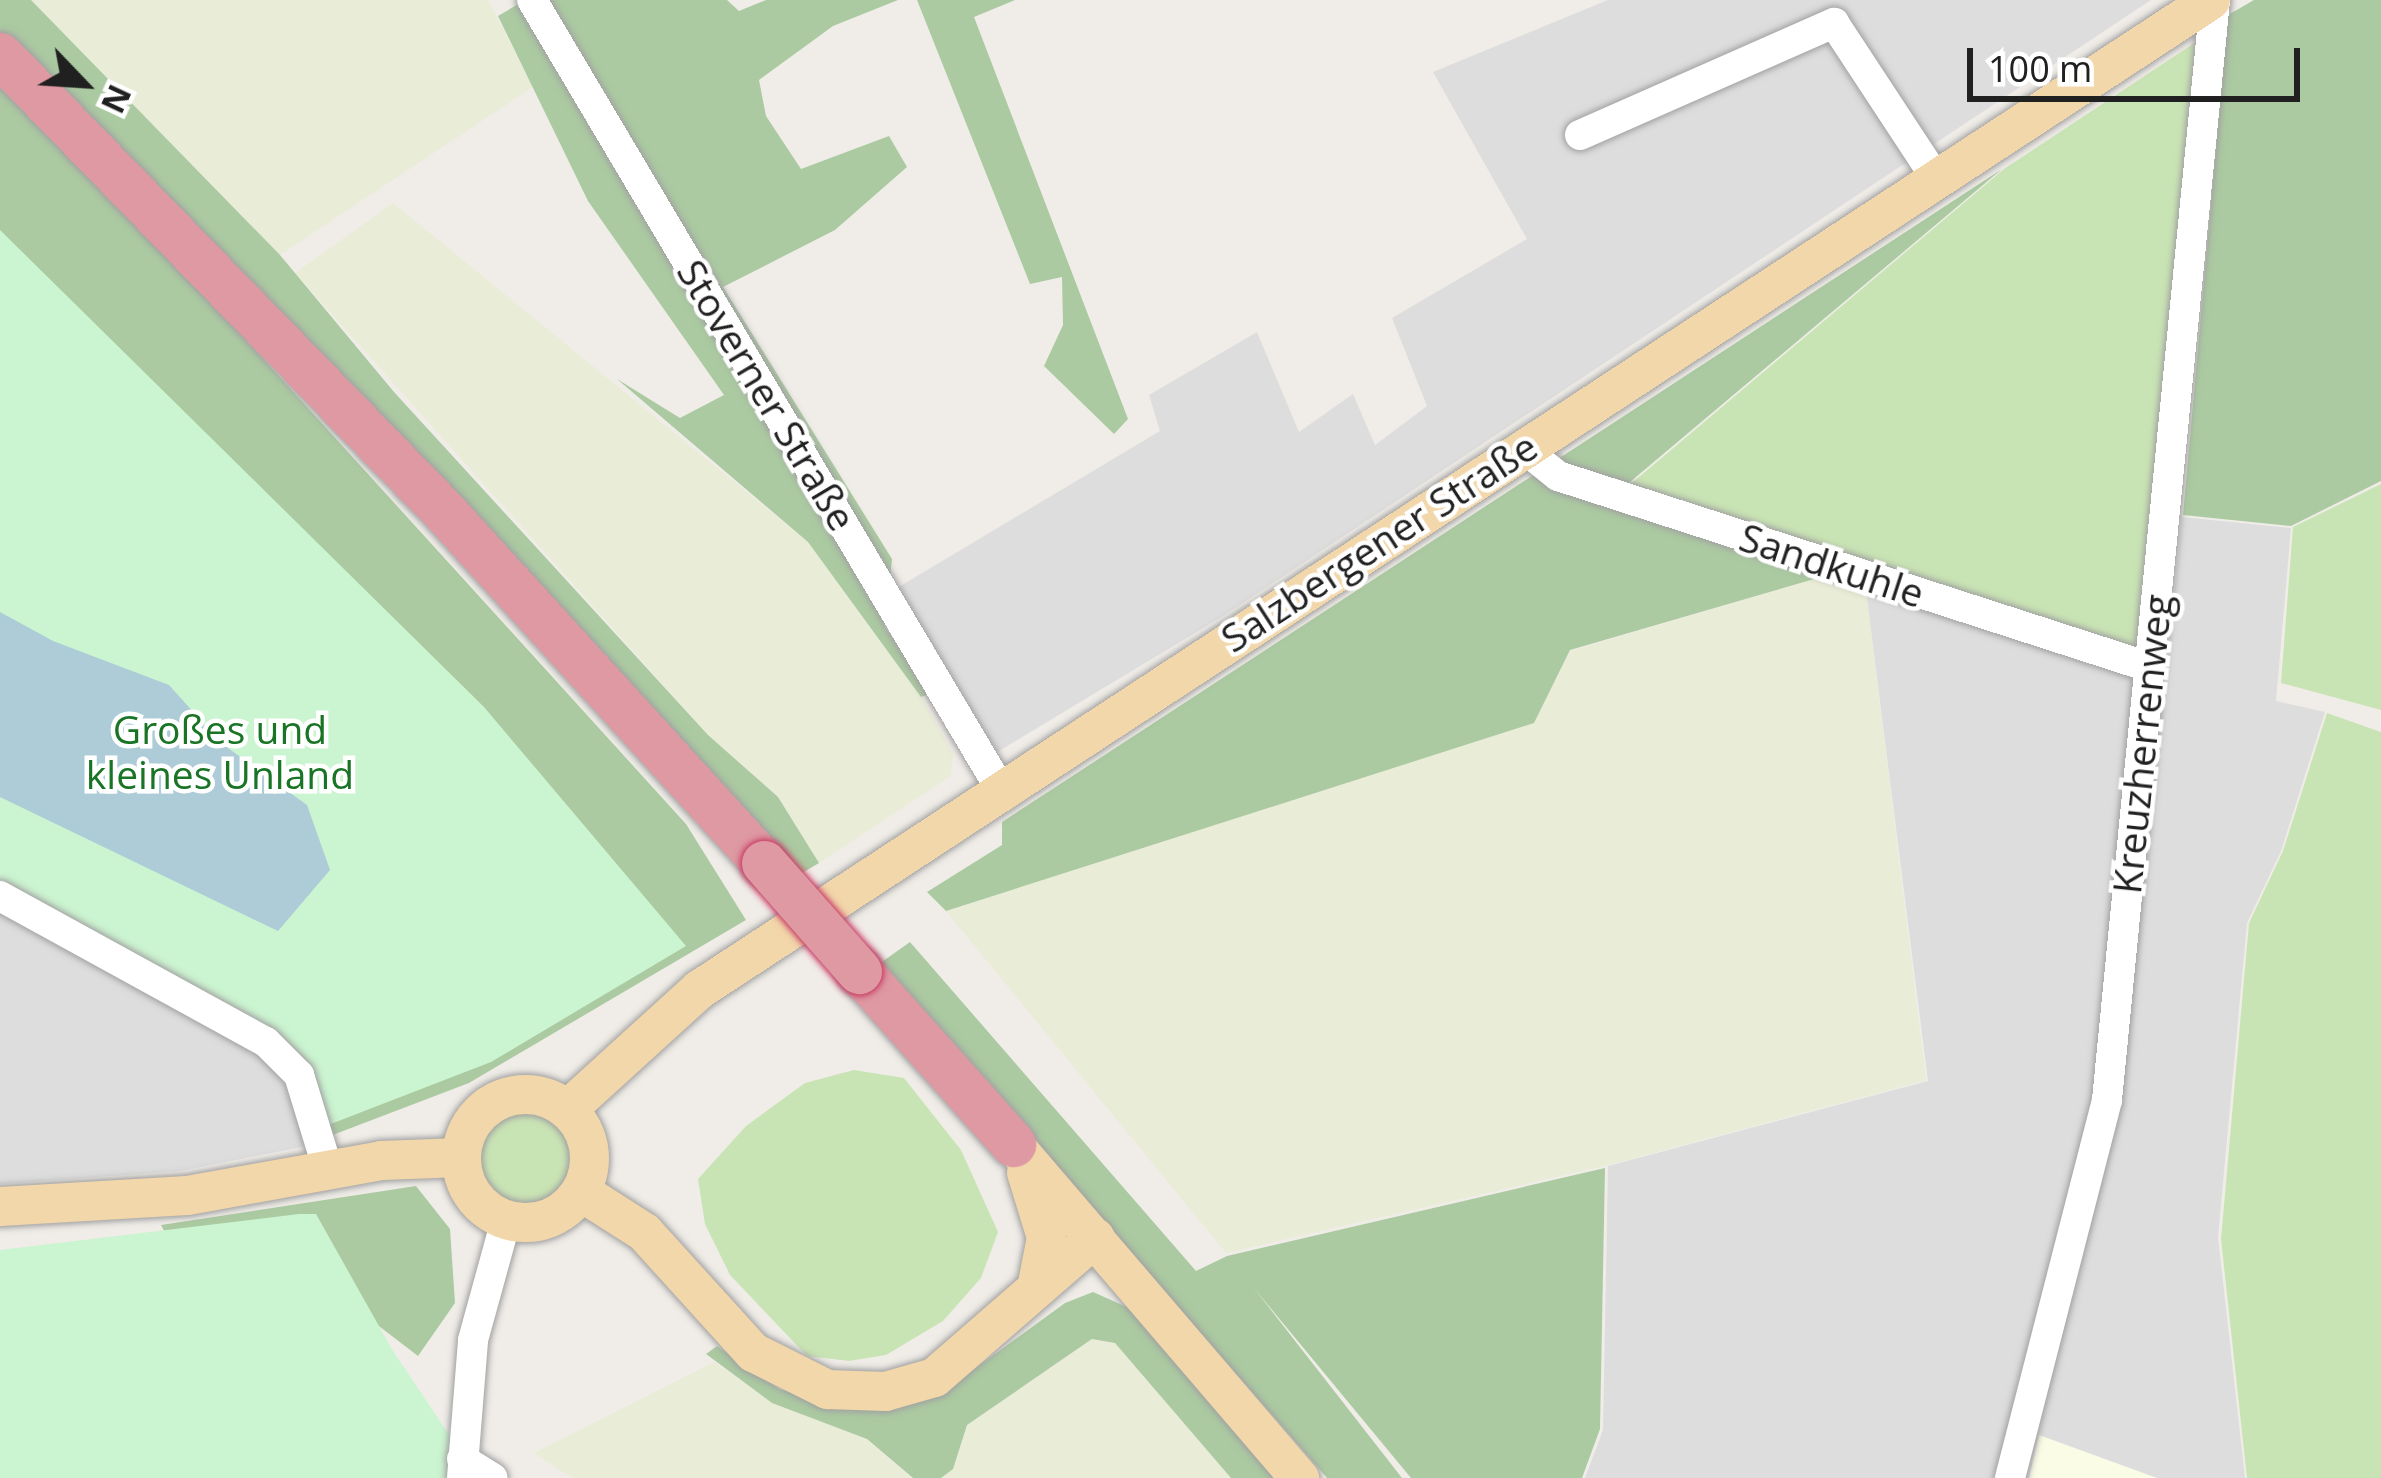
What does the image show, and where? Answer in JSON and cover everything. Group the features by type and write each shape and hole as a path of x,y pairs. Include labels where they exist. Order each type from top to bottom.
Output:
{"highway":[{"path":"0,55 442,509 1013,1144"}],"main road":[{"name":"Salzbergener Straße","path":"567,1109 699,989 1935,177 2213,0"},
{"path":"546,1097 567,1109 586,1139 580,1191 556,1215 506,1220 468,1189 460,1157 478,1113 499,1099 546,1097"},
{"path":"1013,1144 1299,1478"},
{"path":"1013,1144 1046,1238 1036,1288"},
{"path":"0,1206 187,1195 328,1170 460,1157"},
{"path":"580,1191 644,1232 753,1352 827,1389 885,1391 934,1377 1095,1237"}],"street":[{"name":"Stoverner Straße","path":"532,0 1001,790"},
{"name":"Kreuzherrenweg","path":"2010,1478 2107,1100 2213,0"},
{"path":"1580,135 1834,22 1935,177"},
{"name":"Sandkuhle","path":"1523,448 1558,476 2149,668"},
{"path":"0,896 266,1042 298,1075 328,1170"},
{"path":"493,1478 462,1469 473,1340 506,1220"}],"shaded area":[{"path":"31,0 488,0 533,87 280,255"},
{"path":"1608,0 2151,0 1225,615 994,754 897,588 1160,431 1149,395 1257,332 1299,432 1353,394 1375,445 1427,406 1392,318 1527,239 1433,72"},
{"path":"393,203 808,542 921,697 953,754 951,776 819,863 778,797 708,735 295,273"},
{"path":"2182,517 2291,528 2276,701 2325,712 2281,851 2247,923 2218,1237 2245,1478 1585,1478 1603,1430 1608,1166 1928,1081 1865,583 2165,686"},
{"path":"1835,573 1865,583 1926,1080 1608,1165 1226,1253 946,911 1533,723 1570,651"},
{"path":"0,906 260,1048 288,1078 307,1146 181,1171 0,1184"},
{"path":"1093,1339 1115,1343 1231,1478 941,1478 953,1469 967,1425"},
{"path":"714,1362 772,1402 866,1439 912,1478 572,1478 534,1453"},
{"path":"2039,1435 2157,1478 2029,1478"}],"green space":[{"path":"0,0 31,0 280,255 394,392 708,735 778,797 819,863 797,876 0,43"},
{"path":"525,0 727,0 739,11 766,0 898,0 833,26 759,80 766,116 801,169 889,136 907,167 835,230 723,287 892,559 885,627 932,693 921,697 808,542 617,379 680,418 724,395 588,201 498,16"},
{"path":"917,0 1015,0 974,17 1128,419 1114,434 1044,366 1063,325 1062,277 1030,284"},
{"path":"2254,0 2381,0 2381,481 2291,526 2183,515 2228,15"},
{"path":"2205,36 2144,653 1626,488 2004,169"},
{"name":"Großes und kleines Unland","path":"0,87 169,255 686,824 746,920 469,1083 330,1136 0,357"},
{"path":"2002,169 1611,498 1835,573 1570,650 1534,723 946,911 927,892 1002,845 1002,822"},
{"name":"Großes und kleines Unland","path":"0,230 484,707 686,946 491,1062 323,1127 298,1054 0,886"},
{"path":"2381,484 2381,710 2281,683 2293,527"},
{"path":"2327,713 2381,732 2381,1478 2247,1478 2221,1239 2249,923 2283,851"},
{"path":"910,942 1196,1271 1227,1256 1605,1168 1600,1429 1582,1478 1411,1478 1253,1287 1402,1478 1327,1478 879,964"},
{"path":"854,1070 904,1078 961,1150 998,1232 981,1278 943,1321 886,1355 849,1361 807,1356 730,1275 705,1224 698,1179 746,1126 805,1083"},
{"path":"524,1108 543,1112 560,1123 571,1140 575,1159 571,1178 560,1195 543,1206 524,1210 505,1206 488,1195 477,1178 473,1159 477,1140 488,1123 505,1112"},
{"path":"416,1186 450,1229 455,1303 418,1356 337,1294 169,1240 161,1225"},
{"path":"316,1214 393,1351 478,1478 0,1478 0,1250"},
{"path":"1093,1292 1140,1313 1283,1478 1231,1478 1115,1343 1092,1339 967,1425 953,1469 941,1478 913,1478 867,1439 772,1403 706,1354 717,1346 779,1389 826,1403 955,1383 1065,1303"}],"water":[{"path":"0,612 53,641 169,685 221,743 307,805 330,870 278,931 0,797"}]}
